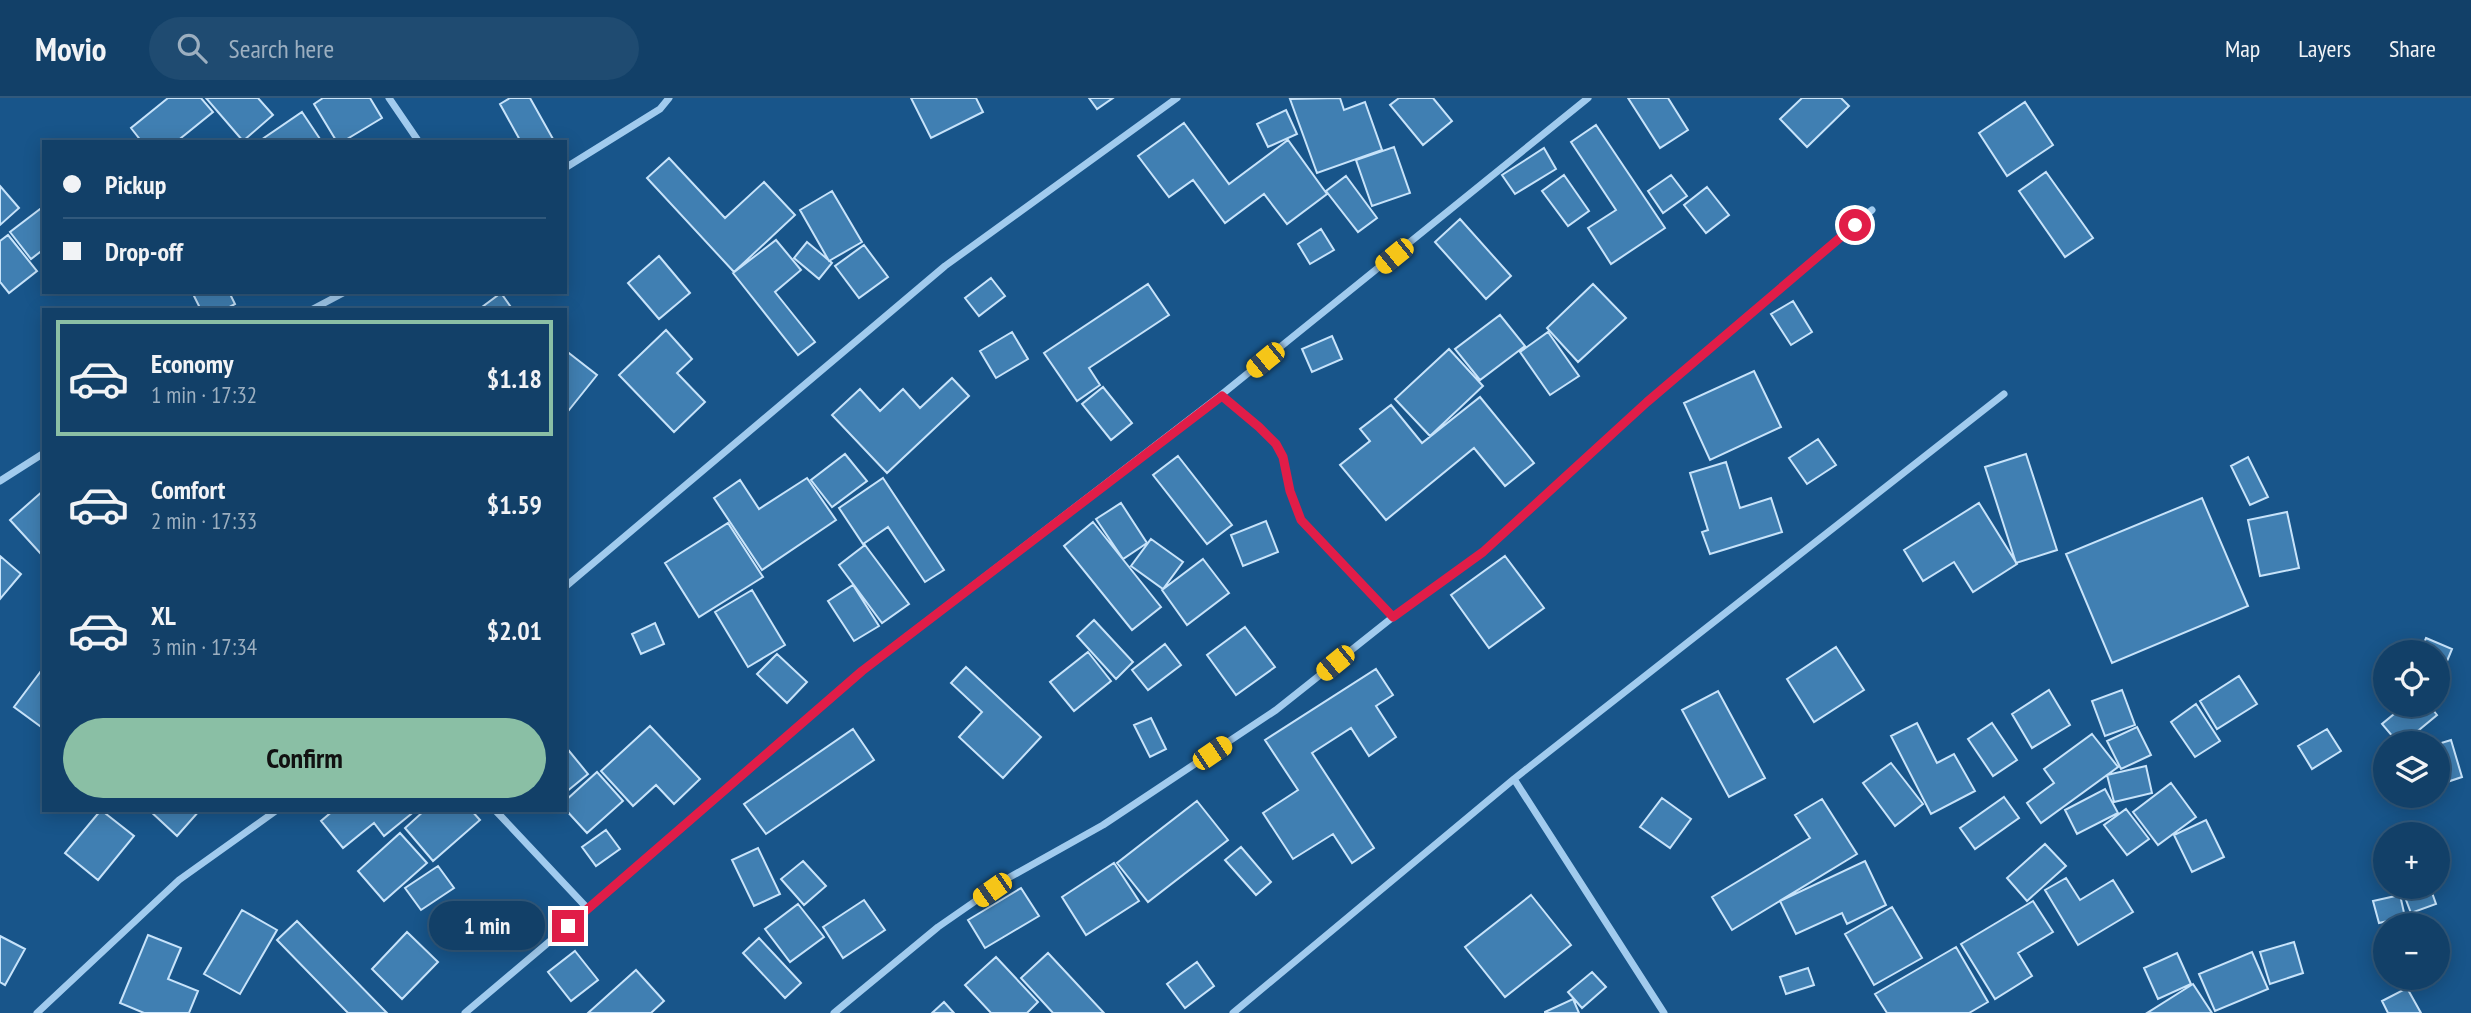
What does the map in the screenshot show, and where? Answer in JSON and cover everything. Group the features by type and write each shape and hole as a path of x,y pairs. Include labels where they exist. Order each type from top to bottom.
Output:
{"street":[{"path":"389,98 418,140"},
{"path":"567,167 660,109 668,98"},
{"path":"567,585 945,266 1177,98"},
{"path":"465,1013 862,671 1222,396 1588,98"},
{"path":"834,1013 938,927 1010,877 1103,825 1276,710 1393,617 1483,552 1647,402 1872,210"},
{"path":"315,308 341,294"},
{"path":"1233,1013 1514,779 2004,394"},
{"path":"1222,396 1276,444 1283,457 1290,491 1301,520 1393,617"},
{"path":"0,481 42,454"},
{"path":"1514,779 1664,1013"},
{"path":"37,1013 179,880 273,812"},
{"path":"497,812 588,909"}],"building":[{"path":"168,98 201,98 213,112 178,140 140,140 131,128"},
{"path":"206,98 258,98 273,115 242,140"},
{"path":"323,98 370,98 382,118 345,140 336,140 314,104"},
{"path":"510,98 530,98 553,139 520,140 500,104"},
{"path":"911,98 976,98 983,112 931,138"},
{"path":"1089,98 1113,98 1097,109"},
{"path":"1340,98 1344,110 1365,102 1382,150 1317,173 1290,99"},
{"path":"1399,98 1433,98 1452,121 1423,145 1390,105"},
{"path":"1628,98 1668,98 1688,130 1660,148"},
{"path":"1802,98 1841,98 1849,106 1807,147 1780,119"},
{"path":"2025,102 2053,145 2007,176 1979,133"},
{"path":"1286,110 1297,134 1268,147 1257,124"},
{"path":"302,112 321,140 261,140"},
{"path":"1184,123 1229,184 1288,140 1327,194 1287,224 1264,194 1225,223 1193,180 1169,197 1138,156"},
{"path":"1596,125 1665,228 1611,264 1588,228 1616,210 1571,142"},
{"path":"1394,147 1410,193 1372,206 1356,160"},
{"path":"1544,148 1556,169 1515,194 1502,175"},
{"path":"669,158 725,218 764,182 795,215 734,272 647,178"},
{"path":"2046,172 2093,238 2065,257 2019,191"},
{"path":"1564,175 1589,211 1568,226 1542,191"},
{"path":"1671,175 1687,196 1663,213 1648,191"},
{"path":"1346,176 1377,218 1358,232 1326,191"},
{"path":"0,186 19,208 0,225"},
{"path":"1707,187 1729,215 1706,233 1684,205"},
{"path":"832,191 862,242 829,261 800,210"},
{"path":"42,208 42,251 31,259 10,232"},
{"path":"1460,219 1511,276 1486,299 1435,242"},
{"path":"1321,229 1334,250 1310,264 1298,244"},
{"path":"8,235 37,271 9,293 0,282 0,241"},
{"path":"776,240 801,270 775,292 815,342 798,355 733,273"},
{"path":"807,242 832,263 819,279 794,258"},
{"path":"864,245 888,277 859,298 835,266"},
{"path":"659,256 690,293 659,319 628,283"},
{"path":"991,278 1005,296 979,316 965,298"},
{"path":"1148,284 1169,315 1089,368 1100,385 1077,401 1044,353"},
{"path":"1593,284 1626,318 1578,362 1547,328"},
{"path":"193,294 230,294 235,304 228,308 200,308"},
{"path":"502,294 512,308 481,308"},
{"path":"1793,301 1812,332 1791,345 1771,314"},
{"path":"1500,315 1525,346 1480,380 1455,349"},
{"path":"666,330 692,359 677,373 705,402 674,432 619,375"},
{"path":"1012,332 1028,359 996,378 980,351"},
{"path":"1548,332 1579,376 1550,395 1520,352"},
{"path":"1332,336 1342,359 1312,372 1302,349"},
{"path":"1449,349 1483,386 1430,436 1395,399"},
{"path":"567,352 597,375 567,412"},
{"path":"1754,371 1781,427 1710,460 1684,403"},
{"path":"952,378 969,396 887,473 832,415 860,389 880,411 903,389 920,408"},
{"path":"1103,387 1132,423 1111,440 1082,404"},
{"path":"1480,397 1534,463 1505,486 1474,448 1386,520 1340,465 1370,441 1360,429 1391,405 1422,443"},
{"path":"1818,439 1836,465 1807,484 1789,458"},
{"path":"845,454 867,481 832,507 811,480"},
{"path":"2026,454 2057,550 2016,563 1985,467"},
{"path":"1178,456 1232,525 1207,544 1153,475"},
{"path":"2248,457 2268,497 2250,505 2231,466"},
{"path":"1726,462 1740,508 1771,498 1782,532 1710,554 1702,532 1708,530 1690,473"},
{"path":"807,478 836,520 762,570 714,498 740,480 759,509"},
{"path":"883,478 944,570 925,582 888,527 863,544 839,508"},
{"path":"42,492 41,554 10,520"},
{"path":"2202,498 2248,606 2112,663 2066,554"},
{"path":"1121,503 1147,543 1123,559 1096,519"},
{"path":"1979,503 2017,564 1973,592 1954,562 1923,581 1904,550"},
{"path":"2287,512 2299,568 2260,576 2248,520"},
{"path":"1266,521 1278,552 1243,566 1231,535"},
{"path":"1093,522 1161,607 1132,630 1064,546"},
{"path":"728,523 763,577 699,617 665,563"},
{"path":"1151,539 1183,562 1163,589 1131,566"},
{"path":"865,545 909,604 882,623 839,565"},
{"path":"0,556 21,574 0,599"},
{"path":"1505,556 1544,608 1489,648 1451,595"},
{"path":"1203,559 1229,593 1187,625 1162,590"},
{"path":"853,585 879,626 854,641 828,601"},
{"path":"752,590 785,645 748,667 715,612"},
{"path":"1094,620 1133,662 1116,679 1077,636"},
{"path":"655,623 664,644 641,654 632,634"},
{"path":"1245,627 1275,667 1236,695 1207,655"},
{"path":"1165,644 1181,665 1148,690 1132,670"},
{"path":"1836,647 1864,690 1814,722 1787,679"},
{"path":"1088,652 1111,681 1074,711 1050,682"},
{"path":"777,654 807,682 787,703 757,674"},
{"path":"966,667 1041,737 1003,778 959,737 982,712 951,683"},
{"path":"1376,669 1393,695 1376,706 1396,737 1369,756 1351,728 1312,753 1374,848 1352,863 1333,834 1293,859 1263,813 1298,790 1265,740"},
{"path":"42,670 42,728 14,707"},
{"path":"2239,676 2257,704 2217,729 2200,701"},
{"path":"2049,690 2070,725 2032,748 2012,714"},
{"path":"2122,690 2135,725 2105,736 2092,701"},
{"path":"1718,691 1765,778 1729,797 1682,710"},
{"path":"2196,704 2220,741 2195,757 2171,722"},
{"path":"2390,717 2435,717 2418,731 2388,731 2382,724"},
{"path":"1151,718 1166,749 1150,757 1134,725"},
{"path":"1917,723 1937,763 1954,754 1975,791 1931,814 1891,736"},
{"path":"1992,723 2017,760 1993,776 1968,739"},
{"path":"650,726 700,779 674,804 656,785 633,806 601,771"},
{"path":"2137,727 2151,755 2121,769 2107,741"},
{"path":"853,729 874,760 766,834 744,804"},
{"path":"2327,729 2341,751 2312,769 2298,746"},
{"path":"2092,734 2118,767 2041,823 2027,803 2054,783 2044,769"},
{"path":"2450,740 2462,777 2450,781"},
{"path":"567,748 588,774 567,791"},
{"path":"1891,763 1923,804 1895,826 1863,783"},
{"path":"2146,766 2152,793 2114,802 2107,775"},
{"path":"597,772 623,801 587,833 567,811 567,799"},
{"path":"2171,783 2196,817 2158,845 2133,812"},
{"path":"2105,789 2118,813 2077,834 2065,810"},
{"path":"2004,797 2019,818 1975,849 1960,828"},
{"path":"1662,798 1691,819 1670,848 1640,827"},
{"path":"1822,799 1857,854 1732,930 1712,897 1810,838 1795,815"},
{"path":"1197,801 1228,840 1148,902 1117,863"},
{"path":"2126,809 2149,839 2127,855 2104,825"},
{"path":"99,812 104,812 134,836 98,880 65,853"},
{"path":"151,812 198,812 177,836"},
{"path":"332,812 414,812 384,836 374,823 343,848 321,821"},
{"path":"423,812 473,812 480,820 433,861 405,828"},
{"path":"2206,820 2224,857 2192,872 2174,835"},
{"path":"606,830 620,849 596,866 582,847"},
{"path":"400,833 427,863 384,901 358,871"},
{"path":"2045,844 2066,866 2027,901 2007,878"},
{"path":"1241,847 1271,882 1256,895 1225,860"},
{"path":"758,848 780,894 754,906 732,860"},
{"path":"803,861 826,886 804,905 781,879"},
{"path":"1865,861 1886,905 1847,924 1842,913 1796,934 1780,901"},
{"path":"1114,863 1139,901 1086,935 1062,897"},
{"path":"438,866 454,888 421,910 405,888"},
{"path":"2066,878 2080,900 2113,880 2133,912 2078,945 2045,890"},
{"path":"1021,888 1039,916 985,948 968,920"},
{"path":"1531,895 1571,945 1505,997 1465,947"},
{"path":"2401,899 2404,913 2376,913 2373,901"},
{"path":"2406,899 2434,899 2436,904 2411,913"},
{"path":"864,900 885,930 843,958 823,927"},
{"path":"2033,901 2053,932 2018,953 2032,976 1995,999 1961,944"},
{"path":"798,904 824,937 790,962 765,929"},
{"path":"1892,907 1922,958 1874,985 1845,934"},
{"path":"242,910 277,930 240,994 204,974"},
{"path":"297,921 387,1013 348,1013 277,940"},
{"path":"407,932 438,962 402,999 372,969"},
{"path":"148,935 181,948 168,979 198,991 189,1013 144,1013 120,1003"},
{"path":"0,936 25,949 5,985 0,982"},
{"path":"759,938 801,983 785,998 743,953"},
{"path":"2294,942 2303,973 2270,984 2260,952"},
{"path":"1956,947 1988,1002 1969,1013 1887,1013 1875,994"},
{"path":"575,951 598,980 571,1001 548,972"},
{"path":"2252,952 2268,989 2215,1011 2199,974"},
{"path":"1048,953 1104,1013 1053,1013 1021,978"},
{"path":"2177,953 2191,984 2158,999 2144,968"},
{"path":"996,957 1038,1002 1027,1013 991,1013 965,985"},
{"path":"1197,962 1214,986 1185,1008 1167,984"},
{"path":"1808,968 1814,985 1786,994 1780,977"},
{"path":"636,970 664,1001 651,1013 588,1013"},
{"path":"1592,972 1606,987 1582,1008 1568,992"},
{"path":"2193,984 2212,1013 2147,1013"},
{"path":"2408,990 2421,1013 2388,1013 2382,1001"},
{"path":"1573,999 1579,1013 1545,1013 1545,1012"},
{"path":"944,1002 954,1013 932,1013"}],"route":[{"path":"568,926 862,671 1222,396 1276,444 1283,457 1290,491 1301,520 1393,617 1483,552 1647,402 1855,225"}]}
